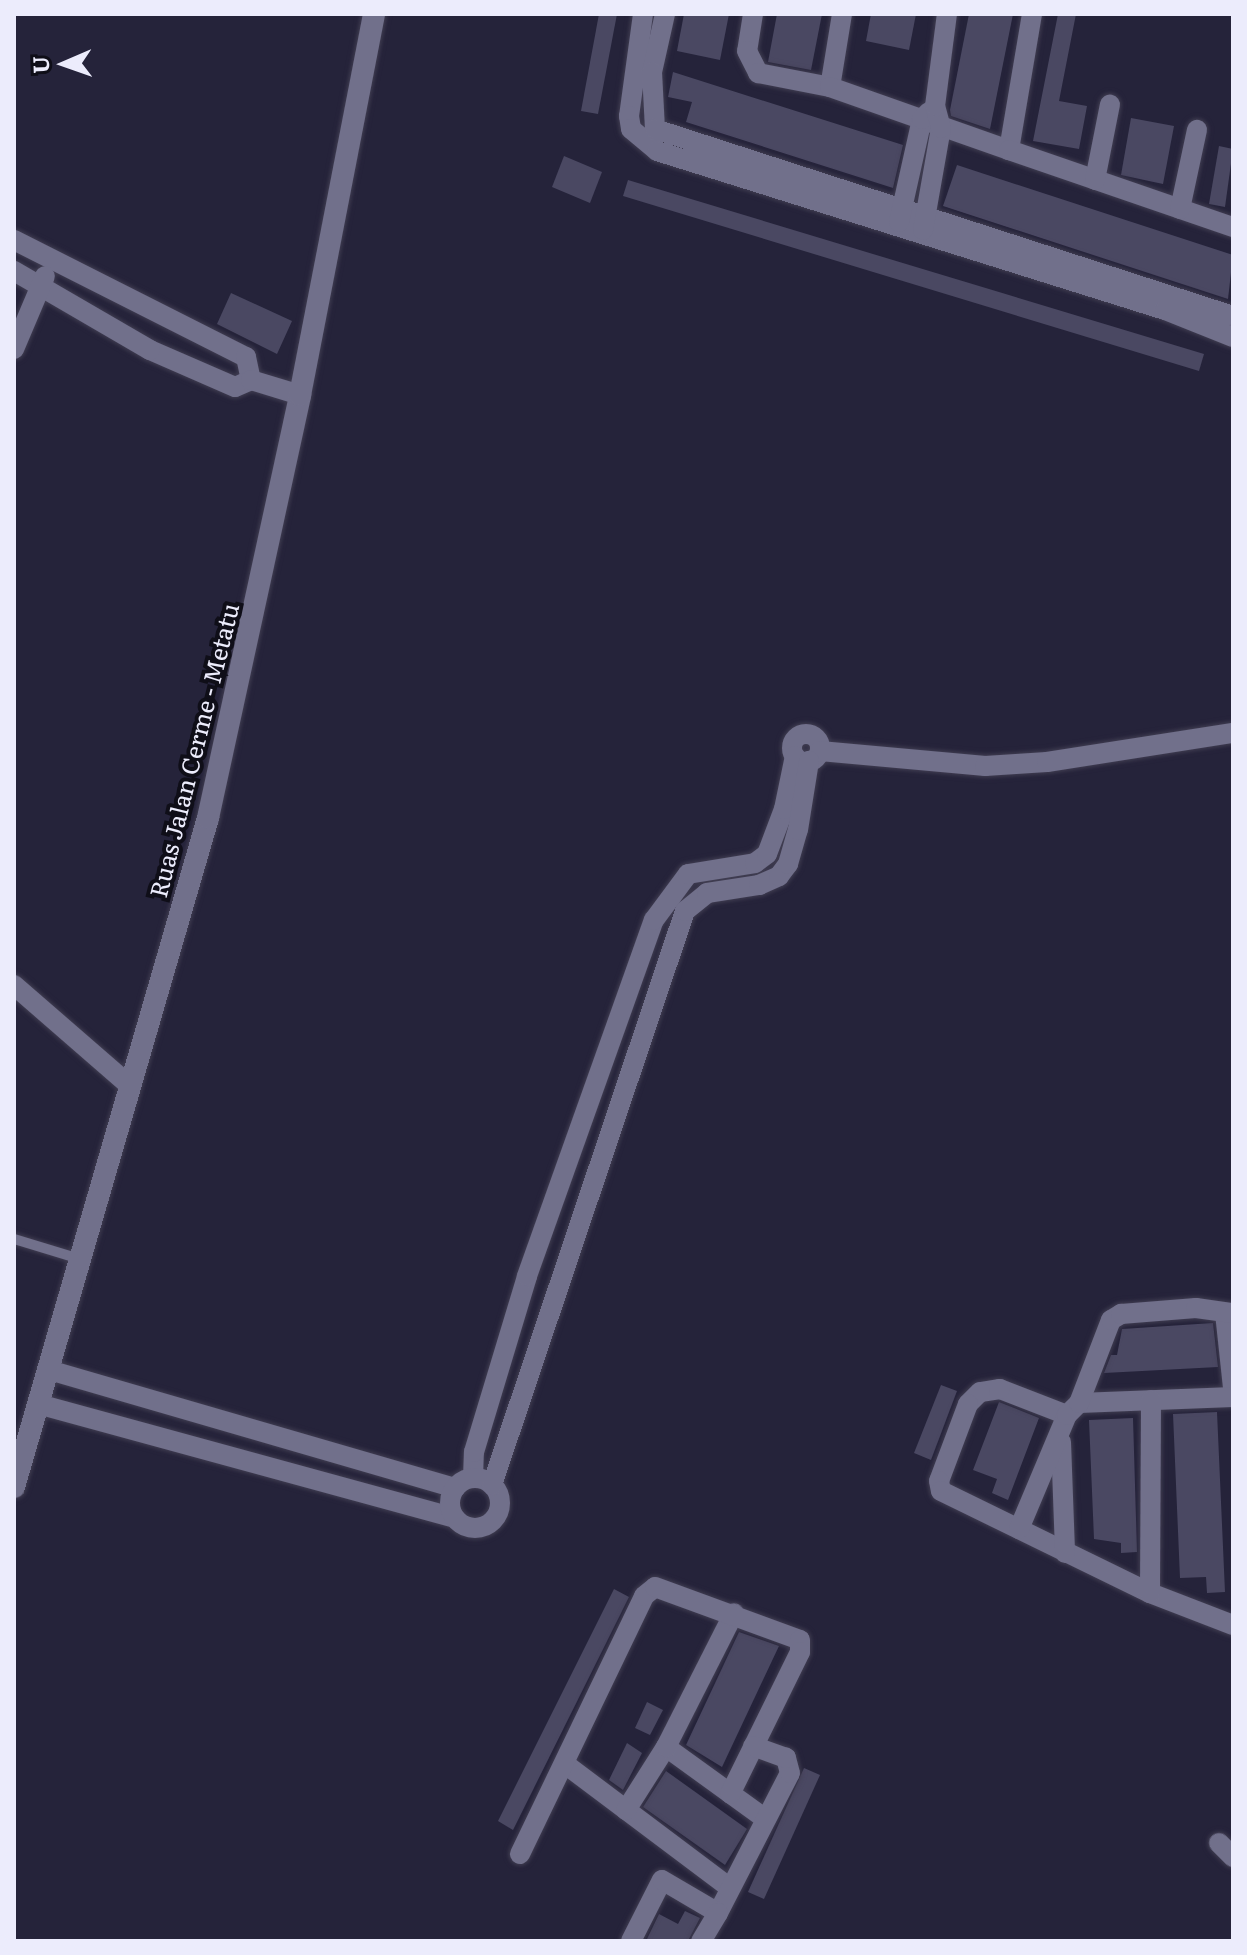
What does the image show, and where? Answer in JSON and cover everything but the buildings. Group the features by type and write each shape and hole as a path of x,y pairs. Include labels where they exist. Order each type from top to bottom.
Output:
{"main road":[{"name":"Ruas Jalan Cerme - Metatu","path":"14,1487 208,818 300,395 374,14"}],"street":[{"path":"643,14 629,116 646,133 657,151 900,218 1165,310 1233,337"},
{"path":"646,133 652,72 665,14"},
{"path":"753,14 747,51 758,73 830,87 933,118 1009,150 1233,227"},
{"path":"830,87 842,14"},
{"path":"924,226 933,118 947,14"},
{"path":"1009,150 1032,14"},
{"path":"1095,180 1110,104"},
{"path":"900,218 933,118"},
{"path":"1180,209 1197,130"},
{"path":"924,226 1233,316"},
{"path":"14,240 162,318 246,357 251,380"},
{"path":"14,349 50,261"},
{"path":"14,271 150,350 235,387 251,380 300,395"},
{"path":"150,350 162,318"},
{"path":"808,756 985,766 1047,762 1233,733"},
{"path":"473,1483 487,1408 527,1276 546,1230 654,920 688,874 755,863 767,854 808,756"},
{"path":"454,1518 450,1497 473,1483 575,1238 685,911 707,893 779,876 788,864 798,830 808,756"},
{"path":"14,985 130,1086"},
{"path":"546,1230 575,1238"},
{"path":"1019,1529 1061,1438 1104,1330 1121,1314 1196,1308 1229,1313 1233,1388"},
{"path":"38,1404 262,1462 454,1518 471,1528 491,1522 500,1504 473,1483 49,1370"},
{"path":"1233,1397 1151,1400 1073,1409 1000,1389 980,1392 968,1404 939,1481 941,1491 1065,1553 1150,1593 1233,1625"},
{"path":"1150,1593 1151,1400"},
{"path":"262,1462 269,1431"},
{"path":"1061,1438 1065,1553"},
{"path":"520,1854 650,1589 661,1586 798,1636 801,1644 730,1794"},
{"path":"626,1810 666,1747 734,1613"},
{"path":"701,1941 792,1765 753,1746"},
{"path":"666,1747 764,1818"},
{"path":"565,1764 730,1888"},
{"path":"631,1941 662,1880 682,1852"},
{"path":"662,1880 718,1913"}],"lane":[{"path":"14,1239 80,1259"}]}
